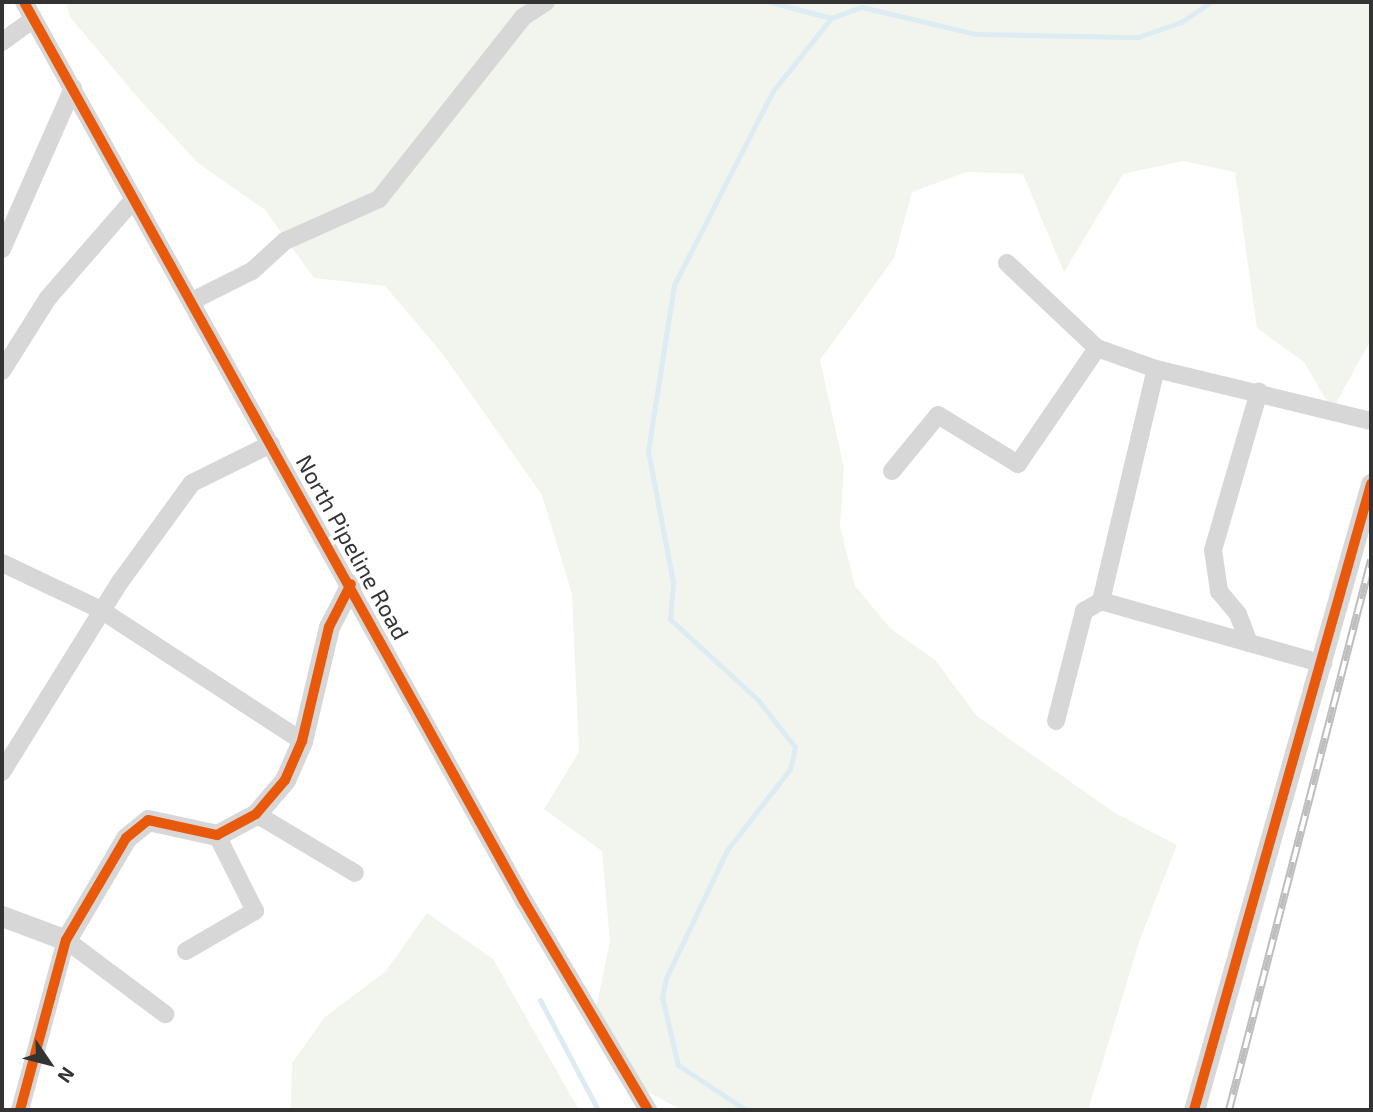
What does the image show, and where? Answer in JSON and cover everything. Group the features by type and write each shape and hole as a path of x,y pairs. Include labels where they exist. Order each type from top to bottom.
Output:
{"street":[{"name":"North Pipeline Road","path":"24,2 351,584 524,901 648,1110"},
{"path":"192,301 252,271 285,241 379,199 523,17 545,2"},
{"path":"2,42 34,19"},
{"path":"2,249 73,88"},
{"path":"2,371 48,298 134,199"},
{"path":"1007,262 1097,348 1156,369 1371,421"},
{"path":"892,471 938,415 1018,464 1097,348"},
{"path":"1056,721 1084,611 1101,601 1156,369"},
{"path":"1249,643 1238,614 1219,591 1213,550 1259,392"},
{"path":"2,772 101,610 192,483 271,444"},
{"path":"1194,1110 1371,488"},
{"path":"2,563 101,610 302,741"},
{"path":"20,1110 66,940 125,838 148,820 217,835 256,814 285,780 302,741 329,627 351,584"},
{"path":"1101,601 1323,664"},
{"path":"256,814 355,873"},
{"path":"186,951 255,911 217,835"},
{"path":"2,916 66,940 165,1014"}],"shaded area":[{"path":"66,2 1371,2 1371,340 1332,410 1304,362 1257,328 1235,172 1183,161 1123,174 1064,272 1023,174 966,172 912,192 894,258 820,360 844,468 840,526 855,586 891,629 935,660 977,716 1115,813 1177,845 1140,939 1088,1110 682,1110 633,1084 594,1019 610,941 602,851 544,809 579,752 572,594 542,495 442,353 385,286 314,278 265,210 198,163 138,98 70,17"},
{"path":"427,913 493,959 579,1110 291,1110 292,1063 325,1017 386,971"}],"waterway":[{"path":"770,2 831,18"},
{"path":"746,1110 678,1065 662,997 666,978 727,850 790,769 795,747 758,700 670,619 673,582 648,451 674,285 773,91 831,18 862,7 975,34 1138,37 1181,22 1211,2"},
{"path":"540,1000 598,1110"}],"railway":[{"path":"1229,1110 1371,560"}],"cycle path":[{"path":"24,2 524,901 648,1110"},
{"path":"1194,1110 1371,484"},
{"path":"20,1110 66,940 126,838 148,820 217,835 256,814 285,780 302,741 329,627 351,584"}]}
